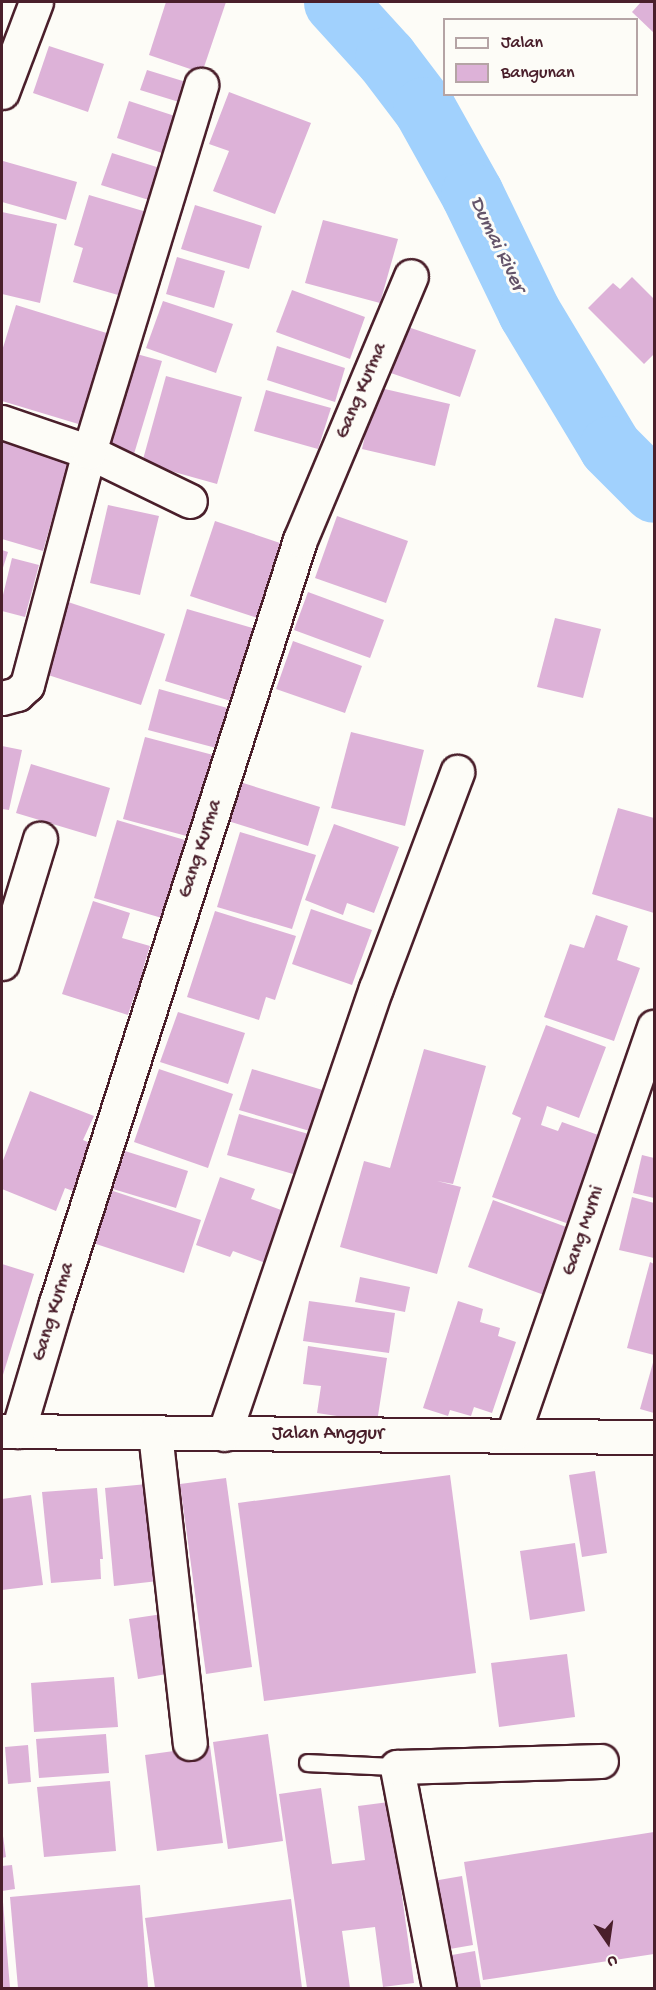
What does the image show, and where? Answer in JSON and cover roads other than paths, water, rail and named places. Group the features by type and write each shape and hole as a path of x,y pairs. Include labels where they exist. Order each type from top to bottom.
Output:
{"street":[{"path":"2,92 36,2"},
{"path":"2,698 17,693 27,685 89,452 201,85"},
{"name":"Gang Kurma","path":"10,1431 60,1291 300,540 411,276"},
{"path":"2,422 89,452 190,501"},
{"path":"224,1434 376,987 457,772"},
{"path":"2,963 40,839"},
{"name":"Gang Murni","path":"513,1434 654,1027"},
{"name":"Jalan Anggur","path":"10,1431 654,1437"},
{"path":"155,1433 190,1743"},
{"path":"439,1989 397,1767 601,1761"}],"lane":[{"path":"308,1763 397,1767"}],"waterway":[{"name":"Dumai River","path":"335,2 386,58 424,108 472,194 529,312 610,447 654,491"}]}
